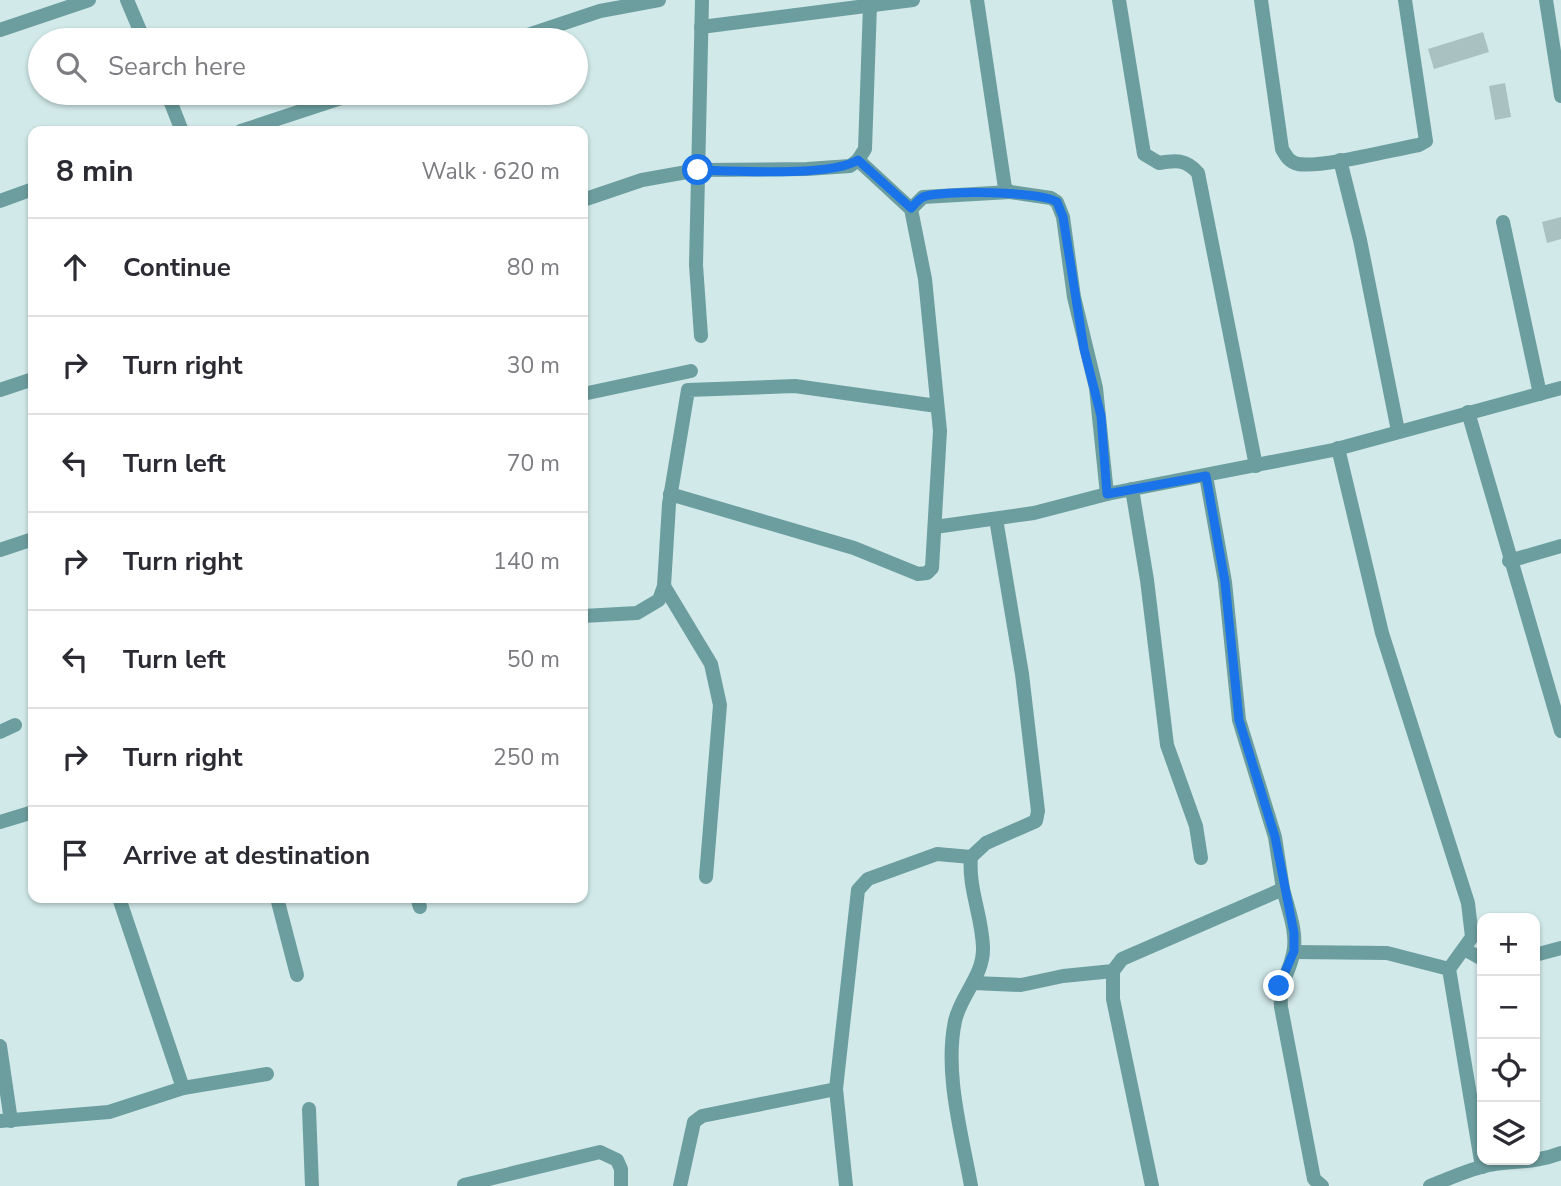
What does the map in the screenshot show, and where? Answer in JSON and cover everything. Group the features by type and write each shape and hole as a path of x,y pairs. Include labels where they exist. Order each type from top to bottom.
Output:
{"street":[{"path":"0,30 89,0"},
{"path":"127,0 139,28"},
{"path":"549,28 600,11 659,0"},
{"path":"701,336 696,265 702,0"},
{"path":"701,27 812,7 913,0"},
{"path":"977,0 1003,182 1010,192"},
{"path":"1119,0 1144,154 1158,163 1177,160 1186,162 1198,173 1256,466"},
{"path":"1262,0 1282,149 1287,159 1299,164 1340,160 1419,145 1427,137 1405,0"},
{"path":"1546,0 1561,96"},
{"path":"588,198 642,180 698,170 850,166 865,149 868,2"},
{"path":"172,105 180,126"},
{"path":"256,126 320,105"},
{"path":"670,494 854,548 922,575 932,568 940,431 925,279 911,208 858,160"},
{"path":"1340,160 1360,240 1398,431"},
{"path":"0,201 28,191"},
{"path":"911,208 923,197 1010,192 1052,198 1057,202 1063,217 1084,349 1101,416 1107,494"},
{"path":"1503,222 1539,394"},
{"path":"588,393 691,371"},
{"path":"0,390 28,381"},
{"path":"588,616 637,613 659,600 664,586 670,494 688,390 795,386 937,406"},
{"path":"934,527 1034,513 1107,494 1338,448 1561,388"},
{"path":"1468,412 1509,561 1561,730"},
{"path":"1338,448 1382,633 1468,903 1472,937 1466,950 1449,969"},
{"path":"1206,476 1225,582 1239,720 1275,837 1294,933 1294,951 1279,986 1281,1007 1314,1179 1322,1186"},
{"path":"1132,489 1147,580 1167,745 1196,826 1201,858"},
{"path":"971,1186 956,1092 953,1054 955,1022 963,997 979,974 983,949 969,877 971,858 986,843 1036,821 1038,811 1022,674 996,519"},
{"path":"0,550 28,541"},
{"path":"1509,561 1561,546"},
{"path":"664,586 711,664 720,705 706,877"},
{"path":"0,732 15,725"},
{"path":"0,822 28,814"},
{"path":"846,1186 836,1089 858,890 868,879 937,854 971,858"},
{"path":"1152,1186 1143,1155 1112,999 1113,971 1122,959 1283,888"},
{"path":"121,903 183,1088"},
{"path":"278,903 297,975"},
{"path":"1540,954 1561,948"},
{"path":"1466,950 1477,956"},
{"path":"1294,951 1387,953 1449,969"},
{"path":"1449,969 1482,1167"},
{"path":"973,982 1021,985 1063,976 1113,971"},
{"path":"0,1046 6,1121 109,1112 183,1088 267,1074"},
{"path":"680,1186 694,1122 702,1115 836,1089"},
{"path":"309,1109 312,1186"},
{"path":"464,1185 600,1152 617,1160 621,1169 621,1186"},
{"path":"1430,1186 1482,1167 1503,1163 1522,1164 1561,1153"}],"building":[{"path":"1483,32 1489,52 1434,69 1428,49"},
{"path":"1505,83 1511,117 1495,120 1489,86"},
{"path":"1561,217 1561,239 1547,243 1542,222"}],"route":[{"path":"698,170 807,169 850,166 858,160 911,208 923,197 1010,192 1041,195 1057,202 1063,217 1084,349 1096,387 1101,416 1107,494 1206,476 1225,582 1233,684 1239,720 1275,837 1294,933 1294,951 1279,986"}]}
